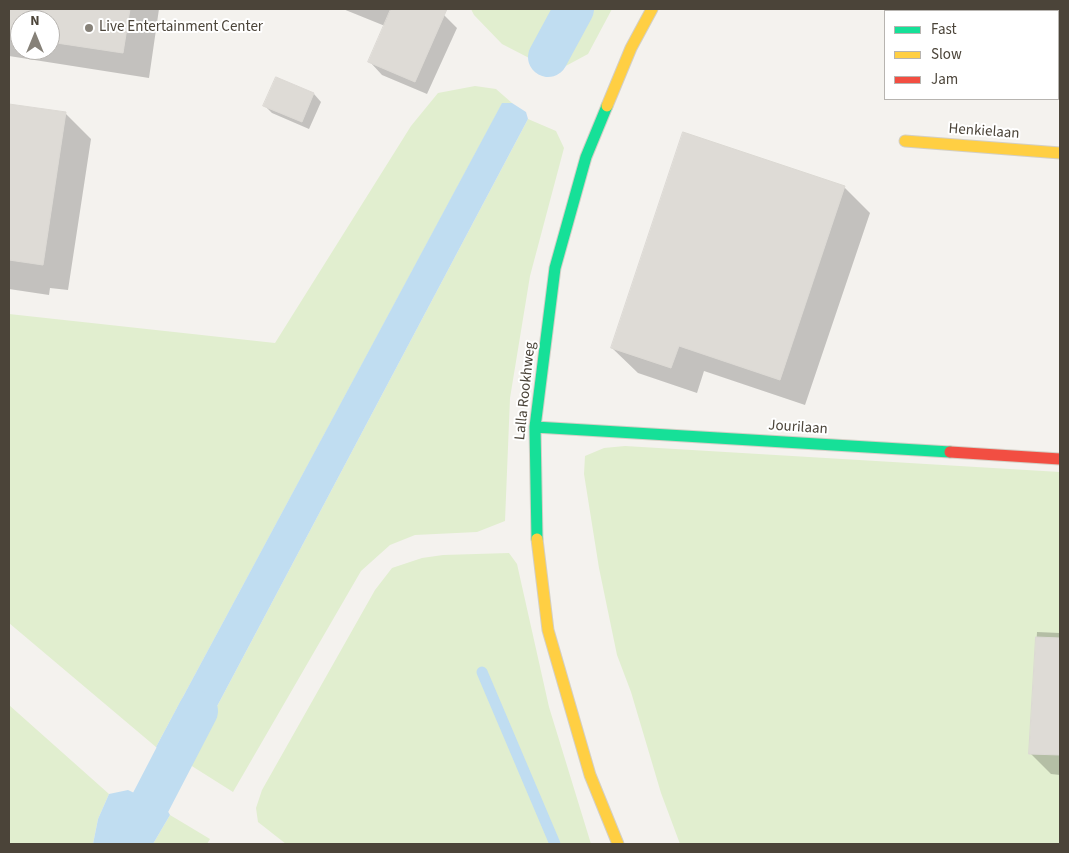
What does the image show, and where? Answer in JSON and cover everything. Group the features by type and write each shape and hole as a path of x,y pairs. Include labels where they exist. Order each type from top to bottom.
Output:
{"street":[{"name":"Lalla Rookhweg","path":"618,844 590,775 548,630 536,532 534,427 557,258 586,157 631,48 652,9"},
{"name":"Henkielaan","path":"905,141 1060,153"},
{"name":"Jourilaan","path":"534,427 1060,459"}],"green space":[{"path":"471,9 612,9 588,54 562,68 533,60 502,44 474,15"},
{"path":"475,86 496,89 512,103 502,104 156,747 9,623 9,314 275,343 411,126 438,93"},
{"path":"528,119 556,131 564,148 530,276 510,398 505,521 477,532 415,535 390,545 361,571 233,792 187,763"},
{"path":"625,446 1060,472 1060,844 680,844 661,793 631,692 617,655 599,568 584,474 585,456 604,448"},
{"path":"509,553 517,564 549,707 591,844 286,844 258,822 256,808 262,790 375,590 392,568 422,558 443,555"},
{"path":"9,705 109,794 98,819 93,844 9,844"},
{"path":"170,815 210,839 207,844 153,844"}],"water":[{"path":"502,103 512,103 526,112 528,119 187,763 179,765 156,747"},
{"path":"128,790 166,808 170,815 153,844 93,844 98,819 109,794"}],"building":[{"name":"Live Entertainment Center","path":"9,9 130,9 123,53 60,44 60,10 10,10 9,35"},
{"path":"391,9 447,9 415,82 368,62"},
{"path":"276,77 314,93 302,122 263,106"},
{"path":"9,104 66,112 43,265 9,260"},
{"path":"683,132 845,186 780,380 679,346 671,368 611,348"},
{"path":"1036,637 1060,638 1060,755 1029,754"}],"waterway":[{"path":"548,57 574,9"},
{"path":"482,672 555,844"},
{"path":"129,844 198,711"}],"traffic: fast":[{"path":"537,539 535,427 555,268 586,157 607,106"},
{"path":"535,427 950,452"}],"traffic: slow":[{"path":"607,106 631,48 652,9"},
{"path":"905,141 1060,153"},
{"path":"537,539 548,630 590,775 618,844"}],"traffic: jam":[{"path":"950,452 1060,459"}],"place":[{"name":"Live Entertainment Center","path":"89,28"}]}
